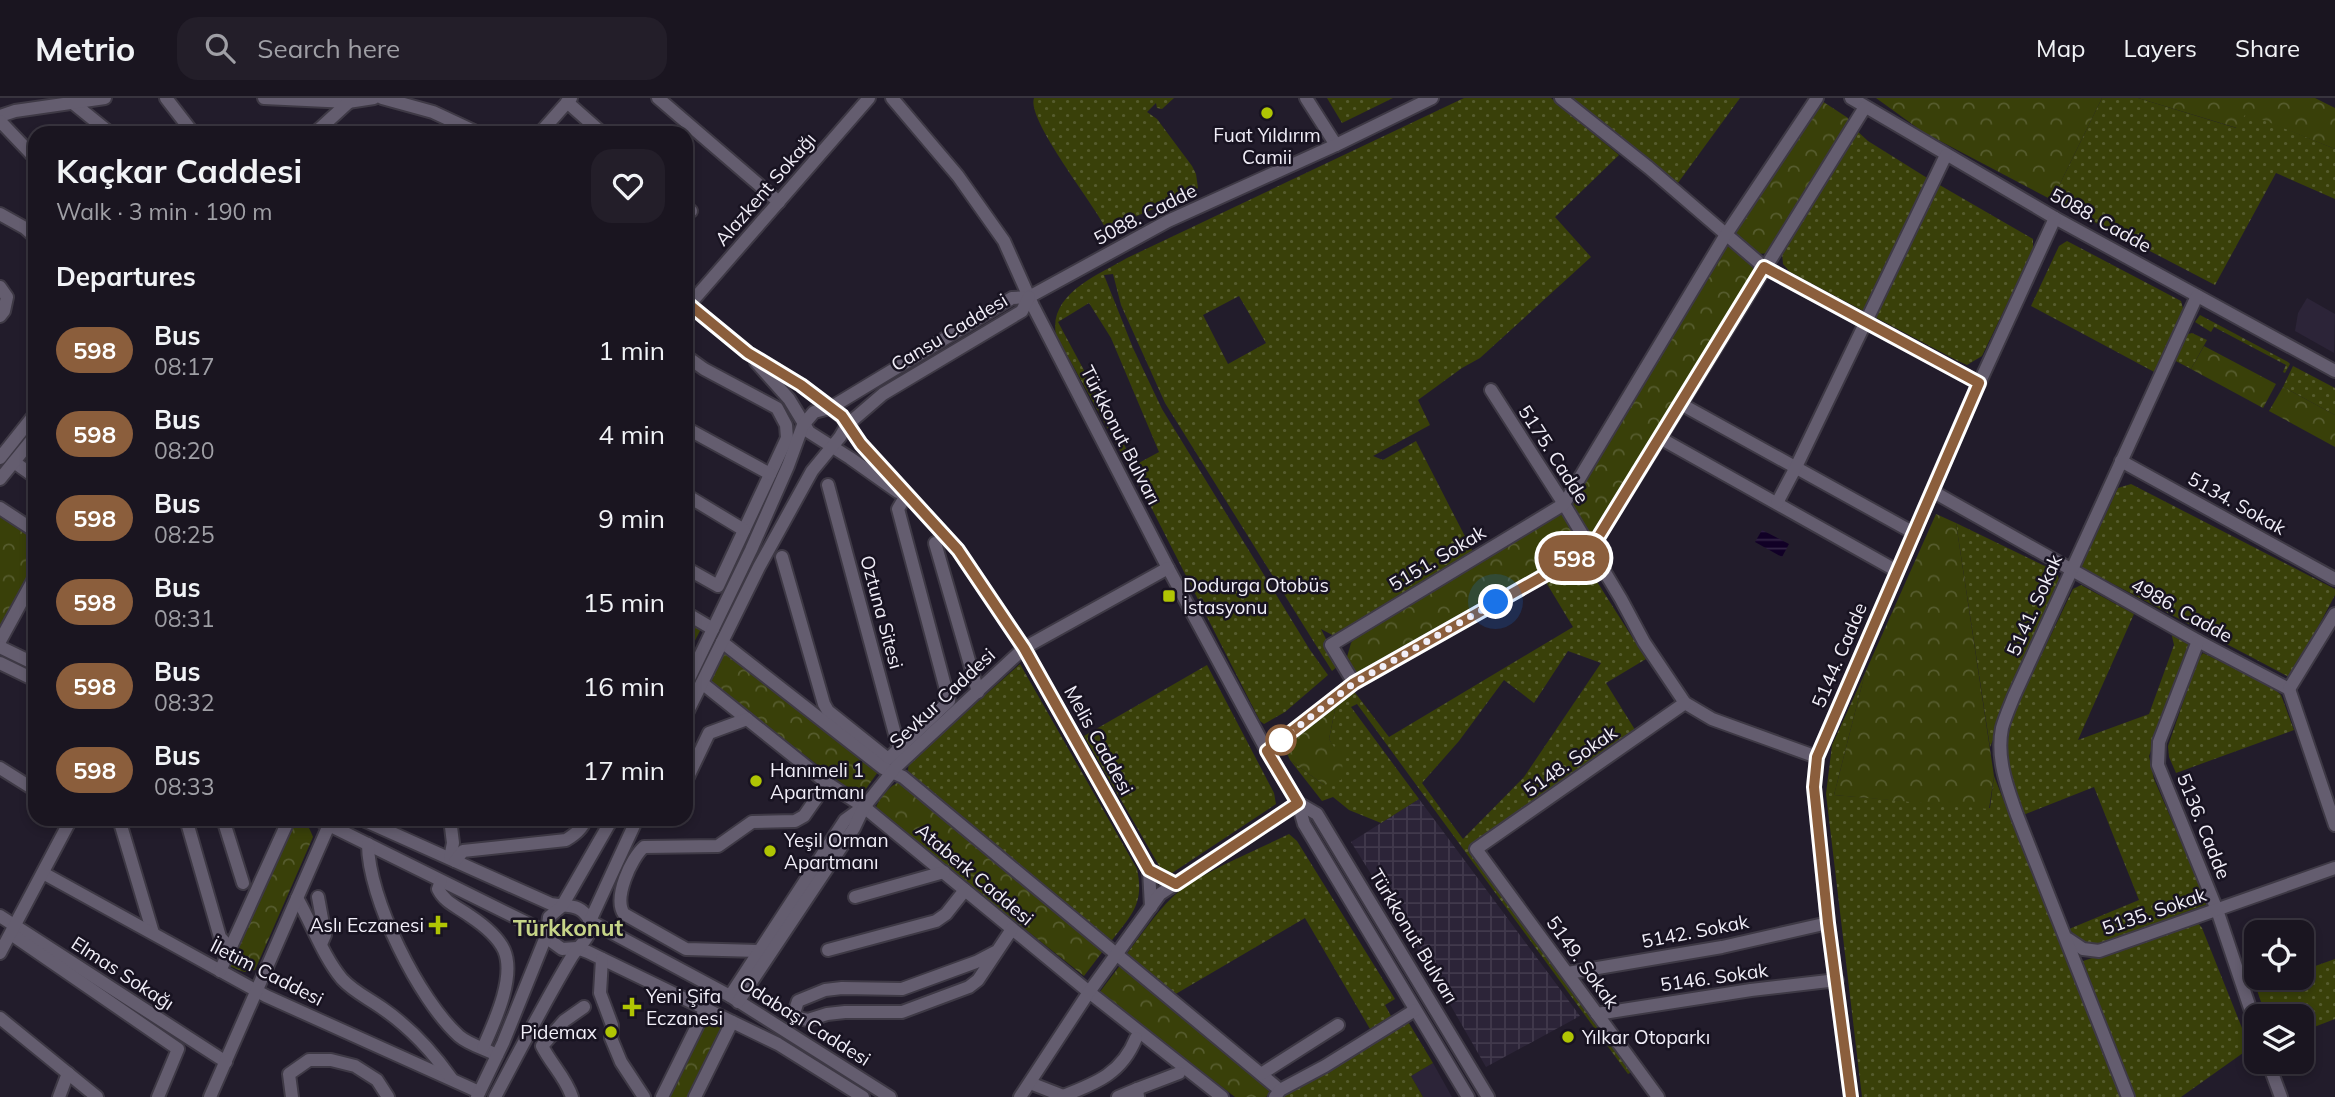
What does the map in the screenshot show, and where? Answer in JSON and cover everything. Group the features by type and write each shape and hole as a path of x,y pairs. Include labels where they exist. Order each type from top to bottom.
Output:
{"street":[{"path":"28,150 0,118 105,98"},
{"path":"166,98 188,126"},
{"path":"264,98 374,98"},
{"path":"382,98 433,113 462,126"},
{"path":"658,98 691,126"},
{"name":"Alazkent Sokağı","path":"693,296 869,98"},
{"name":"Türkkonut Bulvarı","path":"892,98 958,176 1004,241 1029,297 1168,568 1298,803 1304,824 1468,1097"},
{"path":"1306,98 1336,145"},
{"name":"5088. Cadde","path":"1029,297 1168,221 1432,98"},
{"path":"1561,98 1649,168 1764,267 1979,383"},
{"path":"1564,504 1726,236 1817,98"},
{"name":"5088. Cadde","path":"1851,98 2055,218 2335,371"},
{"path":"323,126 351,100"},
{"path":"546,126 569,100 595,126"},
{"path":"73,103 101,126"},
{"path":"1267,751 1354,683 1591,549 1865,107"},
{"path":"693,128 779,202"},
{"path":"1777,503 1946,155"},
{"path":"0,214 28,231"},
{"name":"5144. Cadde","path":"1851,1097 1828,923 1814,787 1817,757 1979,383 2055,218"},
{"path":"0,316 4,292"},
{"name":"5141. Sokak","path":"2067,939 2017,816 2003,772 2000,752 2003,727 2014,696 2197,296"},
{"name":"Cansu Caddesi","path":"693,675 788,466 803,425 814,412 830,408 1012,298 1029,297 1022,311 883,394 847,425 812,471 722,642 693,678"},
{"name":"Melis Caddesi","path":"693,308 748,353 801,385 842,416 847,425 958,550 1024,648 1149,870"},
{"name":"Melis Caddesi","path":"748,353 789,399 803,425 816,438 918,507"},
{"path":"693,361 777,408 786,425 787,438 718,586 693,572"},
{"name":"5175. Cadde","path":"1490,390 1564,504 1644,642 1685,703 1712,719 1817,757"},
{"path":"1681,404 1914,533"},
{"path":"0,479 4,457 28,424"},
{"path":"693,432 770,474"},
{"path":"1660,438 1897,571"},
{"path":"4,457 28,441"},
{"path":"4,457 28,472"},
{"name":"5134. Sokak","path":"2121,461 2335,579"},
{"name":"Oztuna Sitesi","path":"828,485 903,753"},
{"name":"4986. Cadde","path":"1932,491 2198,641 2289,689"},
{"path":"782,557 828,711 888,759 903,753 949,701 898,509 905,497"},
{"path":"693,499 744,530"},
{"name":"5151. Sokak","path":"1354,683 1331,645 1564,504"},
{"path":"0,508 28,526"},
{"path":"935,543 978,692"},
{"name":"Sevkur Caddesi","path":"734,999 854,828 863,807 903,753 978,692 1024,648 1168,568"},
{"path":"0,641 28,590"},
{"path":"693,617 713,629"},
{"path":"2333,621 2289,689 2335,825"},
{"name":"5136. Cadde","path":"2198,641 2160,742 2158,765 2217,910 2249,1004"},
{"path":"722,642 883,768 903,777 1261,1074 1277,1093 1415,1010"},
{"path":"0,647 28,661"},
{"path":"0,663 28,677"},
{"name":"Ataberk Caddesi","path":"693,681 863,807 1222,1097"},
{"name":"5148. Sokak","path":"1476,849 1685,703"},
{"path":"693,766 709,733 747,719"},
{"path":"0,768 28,786"},
{"path":"759,951 686,949 624,914 620,908 619,895 637,853 644,847 718,846 752,822 796,821 804,817 827,783"},
{"path":"1020,1097 1089,992 1160,894 1298,803"},
{"name":"Türkkonut Bulvarı","path":"1298,803 1317,814 1488,1097"},
{"name":"Sevkur Caddesi","path":"734,999 759,951 845,820 863,807"},
{"path":"0,953 67,826"},
{"path":"121,826 152,933"},
{"path":"188,826 220,937 230,948"},
{"path":"224,826 243,883"},
{"path":"220,971 286,826"},
{"path":"210,1097 297,898 322,826"},
{"name":"Odabaşı Caddesi","path":"331,826 547,934 551,941 562,949 577,948 778,1044 863,1097"},
{"name":"Odabaşı Caddesi","path":"377,826 551,904 569,905 582,910 590,921 734,999 890,1097"},
{"path":"451,826 453,860"},
{"path":"453,860 463,850 566,840 582,826"},
{"path":"478,1095 547,934 549,917 562,906 608,826"},
{"path":"495,1097 541,1009 577,948 587,940 590,921 634,826"},
{"path":"368,845 368,859 385,918 443,1018 461,1038 497,1055"},
{"name":"5149. Sokak","path":"1476,849 1658,1097"},
{"name":"5135. Sokak","path":"2067,939 2083,948 2099,951 2335,868"},
{"path":"1149,870 1176,884"},
{"path":"1149,870 1151,907"},
{"path":"855,897 943,872"},
{"name":"İletim Caddesi","path":"43,873 257,991 452,1080 478,1095"},
{"path":"441,881 438,889 443,899 488,930 503,948 508,965 504,992 483,1048"},
{"path":"828,950 936,920 946,914 965,890"},
{"path":"318,897 325,935 321,944"},
{"path":"297,898 342,979 360,995 406,1026 452,1080"},
{"name":"Elmas Sokağı","path":"0,916 12,930 226,1062"},
{"name":"5142. Sokak","path":"1568,973 1722,947 1828,923"},
{"path":"997,951 976,962 902,989 825,990 798,1001 794,1013 798,1018 808,1020 836,1013 902,1012 916,1008 969,987 978,980 1012,929"},
{"path":"12,930 178,1049 158,1097"},
{"path":"2067,939 2128,1097"},
{"path":"602,959 600,993 612,1025 611,1038 621,1062 644,1097"},
{"name":"5146. Sokak","path":"1597,1014 1751,990 1837,980"},
{"path":"572,1097 567,1080 560,1075 542,1046 564,1021 584,1007"},
{"path":"662,1097 705,1010"},
{"path":"0,1018 97,1097"},
{"path":"695,1097 732,1022"},
{"path":"1261,1074 1338,1026"},
{"path":"1030,1083 1065,1097 1113,1073 1129,1055 1136,1038"},
{"path":"292,1097 289,1074 309,1060 331,1060 355,1066 377,1080 388,1097"},
{"path":"59,1097 68,1073"},
{"path":"1118,1097 1137,1093 1179,1073"},
{"path":"2272,1074 2281,1097"}],"shaded area":[{"path":"2307,298 2335,314 2334,353 2295,331 2298,313"},
{"path":"1762,530 1789,544 1782,557 1755,542"},
{"path":"1419,799 1580,1016 1486,1067 1420,952 1351,842"},
{"path":"1433,1063 1452,1097 1423,1097 1411,1076"}],"green space":[{"path":"1034,98 1174,98 1162,109 1157,108 1156,103 1147,112 1157,119 1192,166 1198,188 1107,231 1040,125 1034,109"},
{"path":"1327,98 1393,98 1342,123"},
{"path":"1464,98 1551,98 1619,155 1555,217 1591,257 1480,358 1418,400 1430,425 1373,456 1383,460 1416,441 1473,552 1338,638 1321,629 1339,665 1332,671 1165,403 1121,305 1113,274 1104,275 1133,348 1162,409 1328,675 1285,712 1264,724 1260,721 1153,511 1056,335 1056,321 1067,297 1090,279 1127,258","holes":["1239,296 1266,343 1228,364 1203,315","1089,303 1111,338 1159,452 1135,465 1058,322"]},
{"path":"1565,98 1740,98 1675,187"},
{"path":"1876,98 2102,98 2052,200 1923,132"},
{"path":"2102,98 2138,98 2236,128 2246,112 2335,149 2335,199 2276,173 2215,285 2052,200"},
{"path":"2138,98 2315,98 2335,108 2335,149 2246,113 2237,128"},
{"path":"1819,99 1848,118 1848,126 1770,253 1758,254 1736,237 1735,229"},
{"path":"1856,130 1868,141 1924,176 2033,239 2033,250 1982,356 1967,365 1790,272 1783,264 1782,253"},
{"path":"2067,241 2181,301 2185,316 2158,374 2031,306 2059,246"},
{"path":"1728,243 1749,260 1754,275 1590,536 1573,507 1572,498"},
{"path":"2200,315 2288,362 2290,364 2285,373 2283,372 2286,365 2214,327 2211,332 2195,322"},
{"path":"2192,333 2207,340 2191,369 2174,360 2188,334"},
{"path":"2204,346 2276,384 2263,408 2191,369"},
{"path":"2293,366 2335,388 2335,415 2283,387"},
{"path":"2283,387 2335,415 2335,447 2269,411"},
{"path":"2131,484 2335,589 2335,595 2291,678 2081,567 2118,488"},
{"path":"0,512 28,531 28,581 0,628"},
{"path":"1562,512 1580,543 1577,552 1357,676 1347,657 1351,643 1358,634"},
{"path":"1936,514 1956,523 1994,776 1989,809 1834,795 1865,673"},
{"path":"1956,523 2057,572 2060,584 1990,747"},
{"path":"1582,558 1646,659 1606,683 1637,733 1472,852 1632,1072 1628,1074 1357,704 1351,707 1419,799 1381,823 1349,810 1333,797 1322,801 1290,760 1324,785 1334,748 1329,739 1337,700 1353,690 1389,737 1573,627 1544,579","holes":["1568,651 1601,663 1524,777 1463,839 1422,783 1459,741 1504,680 1534,703"]},
{"path":"2081,585 2134,614 2078,740 2149,714 2174,645 2171,632 2189,642 2190,647 2149,756 2154,779 2208,904 2094,946 2081,941 2069,929 2139,900 2094,787 2023,815 2010,777 2007,743 2013,714 2073,589"},
{"path":"693,622 702,627 693,644"},
{"path":"727,649 878,772 860,797 716,688 711,677"},
{"path":"2203,653 2271,686 2281,695 2294,730 2176,773 2169,757 2168,746 2198,659"},
{"path":"1020,664 1137,869 1137,901 1110,943 907,776 909,763"},
{"path":"1207,665 1274,793 1276,804 1169,875 1161,869 1084,736"},
{"path":"1865,673 1834,795 1990,808 1994,776 2121,1097 1862,1097 1826,794 1832,745"},
{"path":"1337,700 1329,739 1334,747 1339,744 1344,748 1341,780 1324,785 1290,760 1286,751 1287,744"},
{"path":"901,781 1103,951 1084,976 875,810 885,792"},
{"path":"291,826 307,826 313,837 255,970 244,972 229,966"},
{"path":"1289,834 1297,841 1395,999 1385,1005 1391,1016 1370,1029 1305,918 1174,995 1125,956 1159,912 1182,889 1221,866"},
{"path":"2198,923 2244,1033 2244,1052 2181,1097 2133,1097 2083,961"},
{"path":"2335,959 2335,1019 2314,1027 2314,1004 2262,1004 2257,990 2314,990 2314,966"},
{"path":"1121,964 1273,1090 1266,1097 1235,1097 1099,993"},
{"path":"708,1017 726,1025 691,1097 667,1097"},
{"path":"1407,1020 1433,1063 1411,1076 1423,1097 1280,1097"}],"bus line":[{"name":"598","path":"693,308 748,353 801,385 842,416 861,444 958,550 1024,648 1149,870 1176,884 1298,803 1267,751 1354,683 1591,549 1764,267 1979,383 1817,757 1814,787 1828,923 1851,1097"}],"place":[{"name":"Fuat Yıldırım Camii","path":"1267,113"},
{"name":"Dodurga Otobüs İstasyonu","path":"1169,596"},
{"name":"Hanımeli 1 Apartmanı","path":"756,781"},
{"name":"Yeşil Orman Apartmanı","path":"770,851"},
{"name":"Aslı Eczanesi","path":"438,925"},
{"name":"Yeni Şifa Eczanesi","path":"632,1007"},
{"name":"Pidemax","path":"611,1032"},
{"name":"Yılkar Otoparkı","path":"1568,1037"}],"district":[{"name":"Türkkonut","path":"568,927"}],"route":[{"path":"1281,740 1354,683 1496,602"}]}
